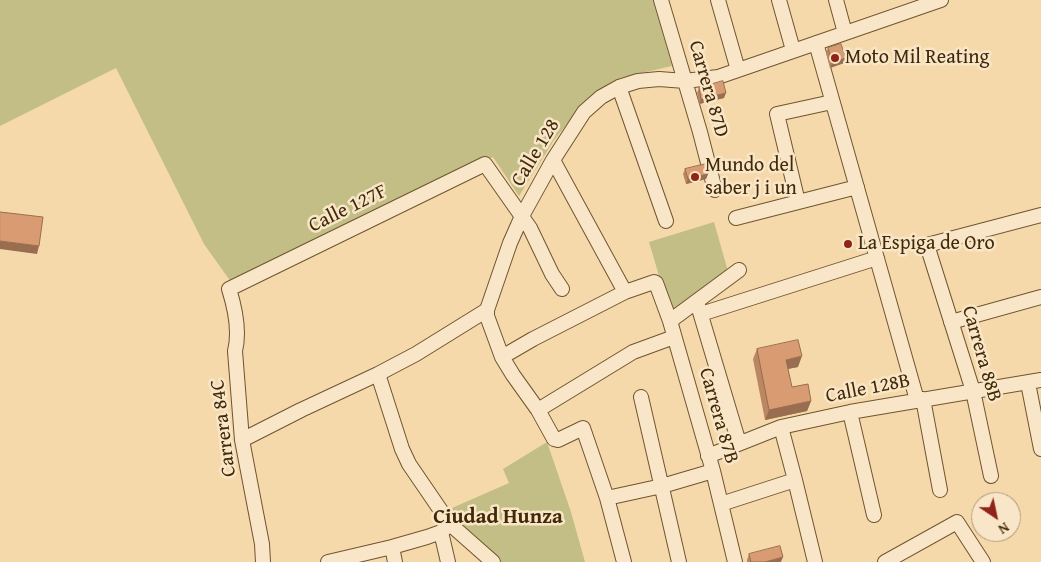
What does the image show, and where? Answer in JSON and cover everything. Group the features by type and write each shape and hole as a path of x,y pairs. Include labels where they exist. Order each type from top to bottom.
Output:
{"street":[{"name":"Carrera 87D","path":"662,0 715,190"},
{"path":"718,0 738,70"},
{"path":"779,0 793,50"},
{"path":"836,0 846,33"},
{"name":"Calle 128","path":"487,310 510,243 522,216 553,160 584,112 601,97 619,87 638,82 659,79 685,81 718,77 933,1"},
{"path":"816,43 877,258 920,400 940,490"},
{"path":"619,87 666,220"},
{"path":"798,202 777,114 832,102"},
{"path":"502,357 625,292 553,160"},
{"name":"Calle 127F","path":"229,289 484,165 486,165 522,216"},
{"path":"736,218 857,187"},
{"name":"Carrera 88B","path":"992,476 973,391 927,245 1041,215"},
{"path":"522,216 562,290"},
{"path":"670,321 699,308 877,258"},
{"path":"699,308 740,270"},
{"name":"Carrera 87B","path":"625,292 654,282 656,283 670,321 713,471 735,562"},
{"name":"Carrera 84C","path":"229,289 234,305 238,341 235,351 242,440 262,544 263,562"},
{"path":"951,322 1041,297"},
{"path":"699,308 739,443"},
{"path":"487,310 487,316 502,357 538,410 554,439 558,440 581,428 583,429 607,498 624,562"},
{"path":"242,440 416,354 487,310"},
{"path":"538,410 634,352 674,337"},
{"path":"378,374 402,449 445,528 448,562"},
{"path":"1034,382 1041,449"},
{"name":"Calle 128B","path":"708,456 780,428 850,412 1034,382"},
{"path":"641,397 679,562"},
{"path":"850,412 874,515"},
{"path":"780,428 815,562"},
{"path":"607,498 662,486 713,471"},
{"path":"721,504 795,480"},
{"path":"885,562 957,522 983,562"},
{"path":"336,561 427,537 445,528"},
{"path":"445,528 493,562"},
{"path":"392,547 395,562"}],"shaded area":[{"path":"0,0 653,0 672,66 620,78 585,102 554,140 519,196 493,157 236,289 204,244 116,68 0,126"},
{"path":"714,222 729,275 671,316 649,242"},
{"path":"547,442 571,512 585,562 501,562 455,520 452,508 509,483 503,469"}],"building":[{"path":"841,44 846,58 832,62 828,48"},
{"path":"723,81 726,93 701,99 699,88"},
{"path":"706,164 708,174 688,179 685,169"},
{"path":"0,212 43,217 39,246 0,241"},
{"path":"798,340 802,356 786,360 792,387 808,384 811,401 769,410 757,349"},
{"path":"780,546 783,557 765,562 751,562 749,554"}],"place":[{"name":"Moto Mil Reating","path":"835,58"},
{"name":"Mundo del saber j i un","path":"695,177"},
{"name":"La Espiga de Oro","path":"848,244"}],"district":[{"name":"Ciudad Hunza","path":"498,518"}]}
